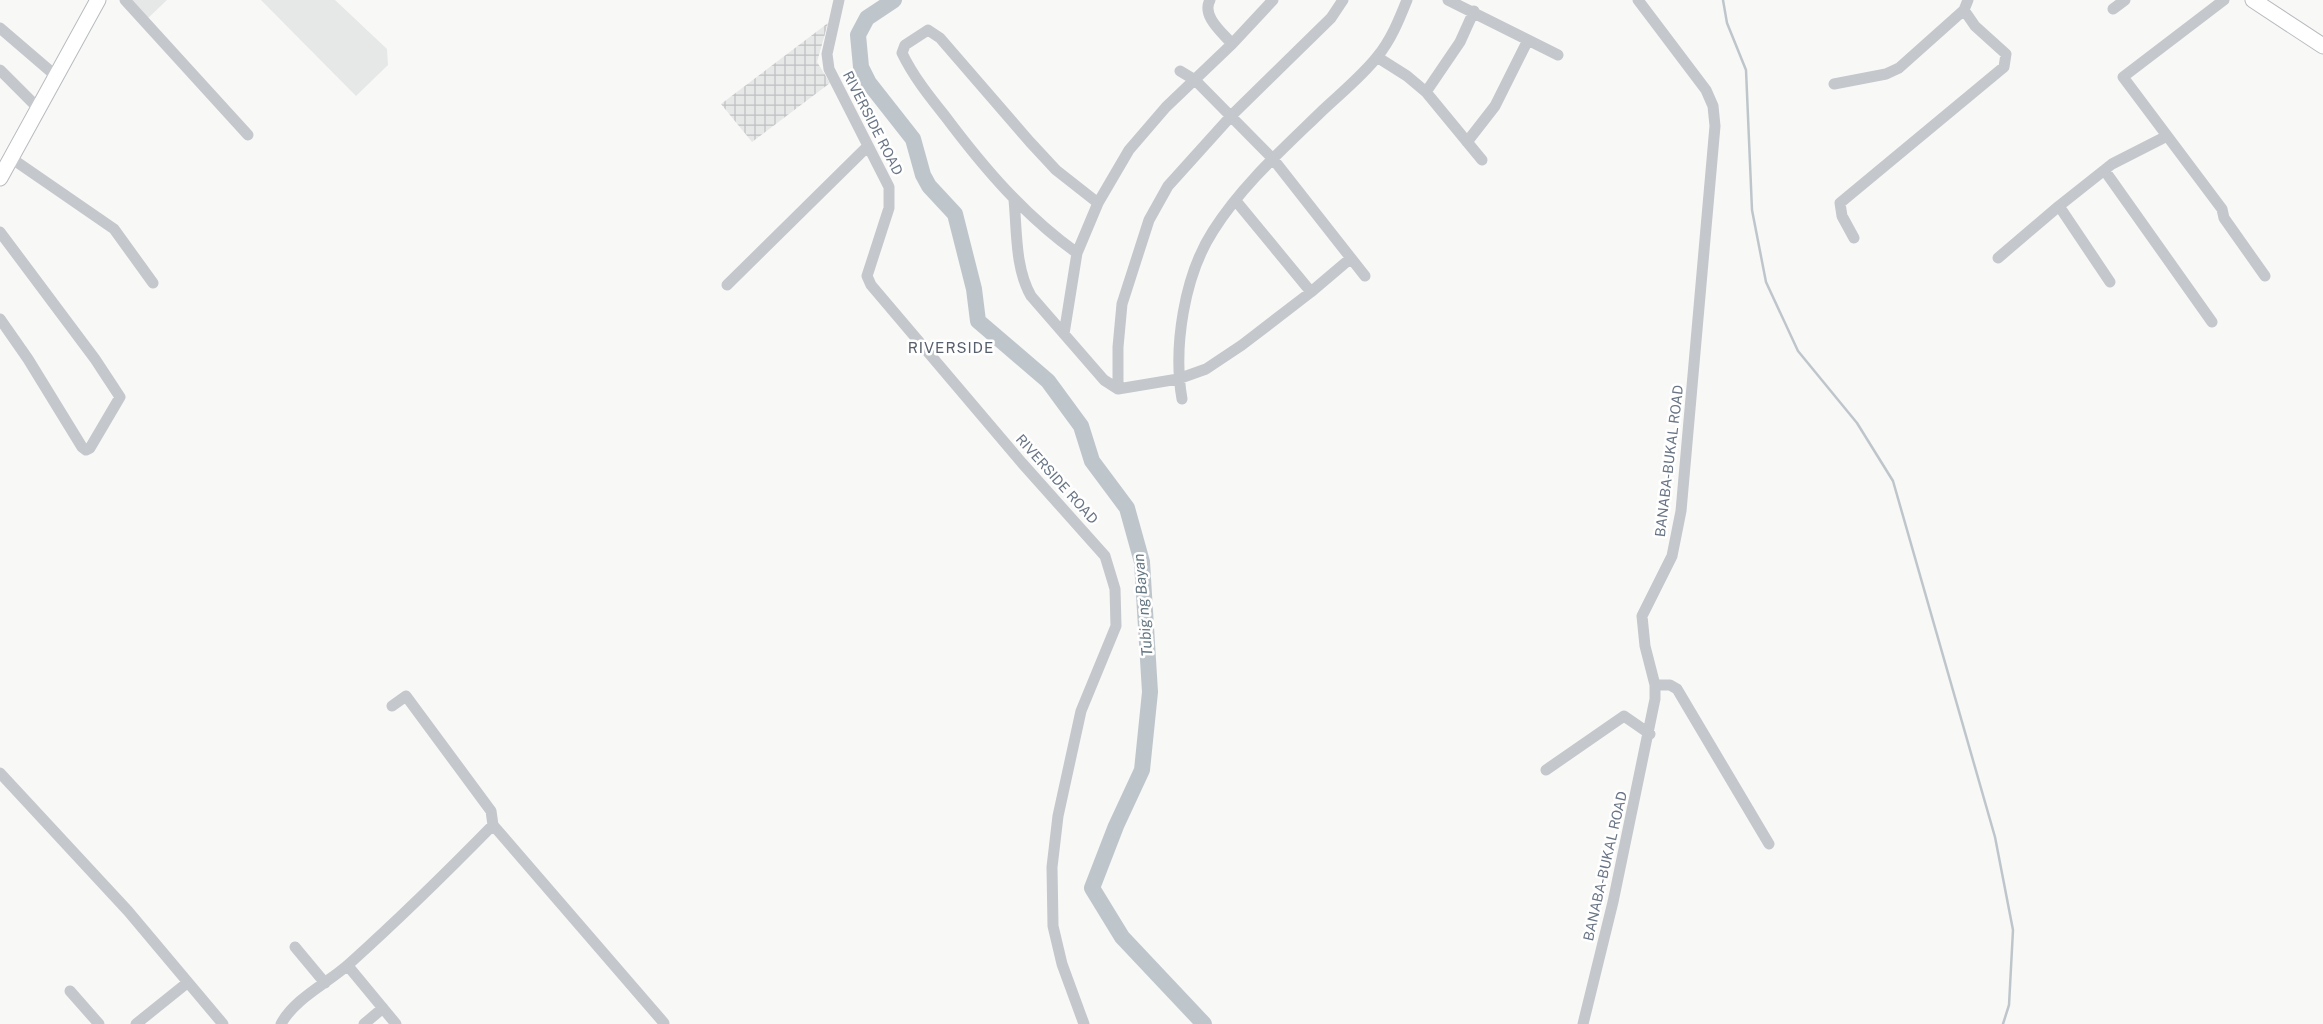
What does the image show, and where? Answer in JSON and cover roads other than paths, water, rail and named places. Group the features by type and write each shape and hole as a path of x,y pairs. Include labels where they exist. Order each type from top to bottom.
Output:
{"main road":[{"path":"0,178 37,107 98,0"},
{"path":"2255,0 2323,46"}],"street":[{"path":"125,0 248,135"},
{"name":"RIVERSIDE ROAD","path":"839,0 827,54 829,69 889,187 889,208 868,276 871,285 1022,463 1104,556 1115,589 1116,626 1081,711 1058,816 1052,867 1054,926 1062,964 1084,1024"},
{"path":"1210,0 1208,15 1232,44"},
{"path":"1064,334 1078,253 1098,203 1129,150 1166,107 1232,44 1273,0"},
{"path":"1118,389 1118,347 1122,304 1149,220 1168,186 1232,115 1331,18 1343,0"},
{"path":"1182,399 1178,379 1179,335 1198,260 1213,231 1236,201 1273,159 1377,58 1393,33 1407,0"},
{"path":"1448,0 1474,11 1558,55"},
{"name":"BANABA-BUKAL ROAD","path":"1583,1024 1613,902 1650,734 1655,684 1645,646 1642,616 1672,556 1681,511 1715,126 1713,106 1706,90 1638,0"},
{"path":"2113,10 2126,0"},
{"path":"2224,0 2123,77 2222,208 2224,218 2265,276"},
{"path":"1834,84 1886,74 1899,68 1966,5 1975,26 2006,54 2004,67 1840,203 1842,216 1854,238"},
{"path":"1426,92 1460,42 1474,11"},
{"path":"0,28 56,76"},
{"path":"1078,253 1051,235 980,164 911,71 902,53 905,45 928,30 940,38 1056,170 1098,203"},
{"path":"1467,142 1495,106 1528,40"},
{"path":"1377,58 1407,76 1426,92 1482,160"},
{"path":"0,70 37,107"},
{"path":"1180,71 1195,80 1232,115 1273,159 1365,276"},
{"path":"1998,258 2058,206 2105,172 2112,164 2167,136"},
{"path":"727,285 868,146"},
{"path":"11,158 114,229 152,283"},
{"path":"2105,172 2212,322"},
{"path":"1014,200 1020,262 1025,285 1032,296 1104,380 1118,389 1178,379 1206,369 1242,345 1311,292 1350,258"},
{"path":"1236,201 1311,292"},
{"path":"2058,206 2110,282"},
{"path":"0,232 95,359 120,397 90,448 86,450 82,447 28,359 0,319"},
{"path":"1655,684 1670,685 1677,689 1769,844"},
{"path":"392,706 406,696 491,811 493,825 664,1023"},
{"path":"1546,770 1624,716 1650,734"},
{"path":"0,773 128,911 223,1024"},
{"path":"284,1022 300,1002 348,966 436,883 493,825"},
{"path":"295,947 325,983"},
{"path":"348,966 396,1024"},
{"path":"136,1024 187,983"},
{"path":"70,992 99,1024"},
{"path":"364,1024 383,1008"}],"waterway":[{"name":"Tubig ng Bayan","path":"894,0 867,18 858,35 861,67 869,83 913,139 923,175 929,186 955,214 974,289 978,321 1048,381 1081,426 1092,461 1127,508 1142,562 1150,692 1142,770 1116,826 1092,888 1122,937 1204,1024"},
{"path":"1723,0 1727,23 1746,70 1752,210 1766,282 1798,351 1857,423 1893,481 1995,837 2013,930 2009,1005 2003,1024"}],"district":[{"name":"RIVERSIDE","path":"951,348"}]}
